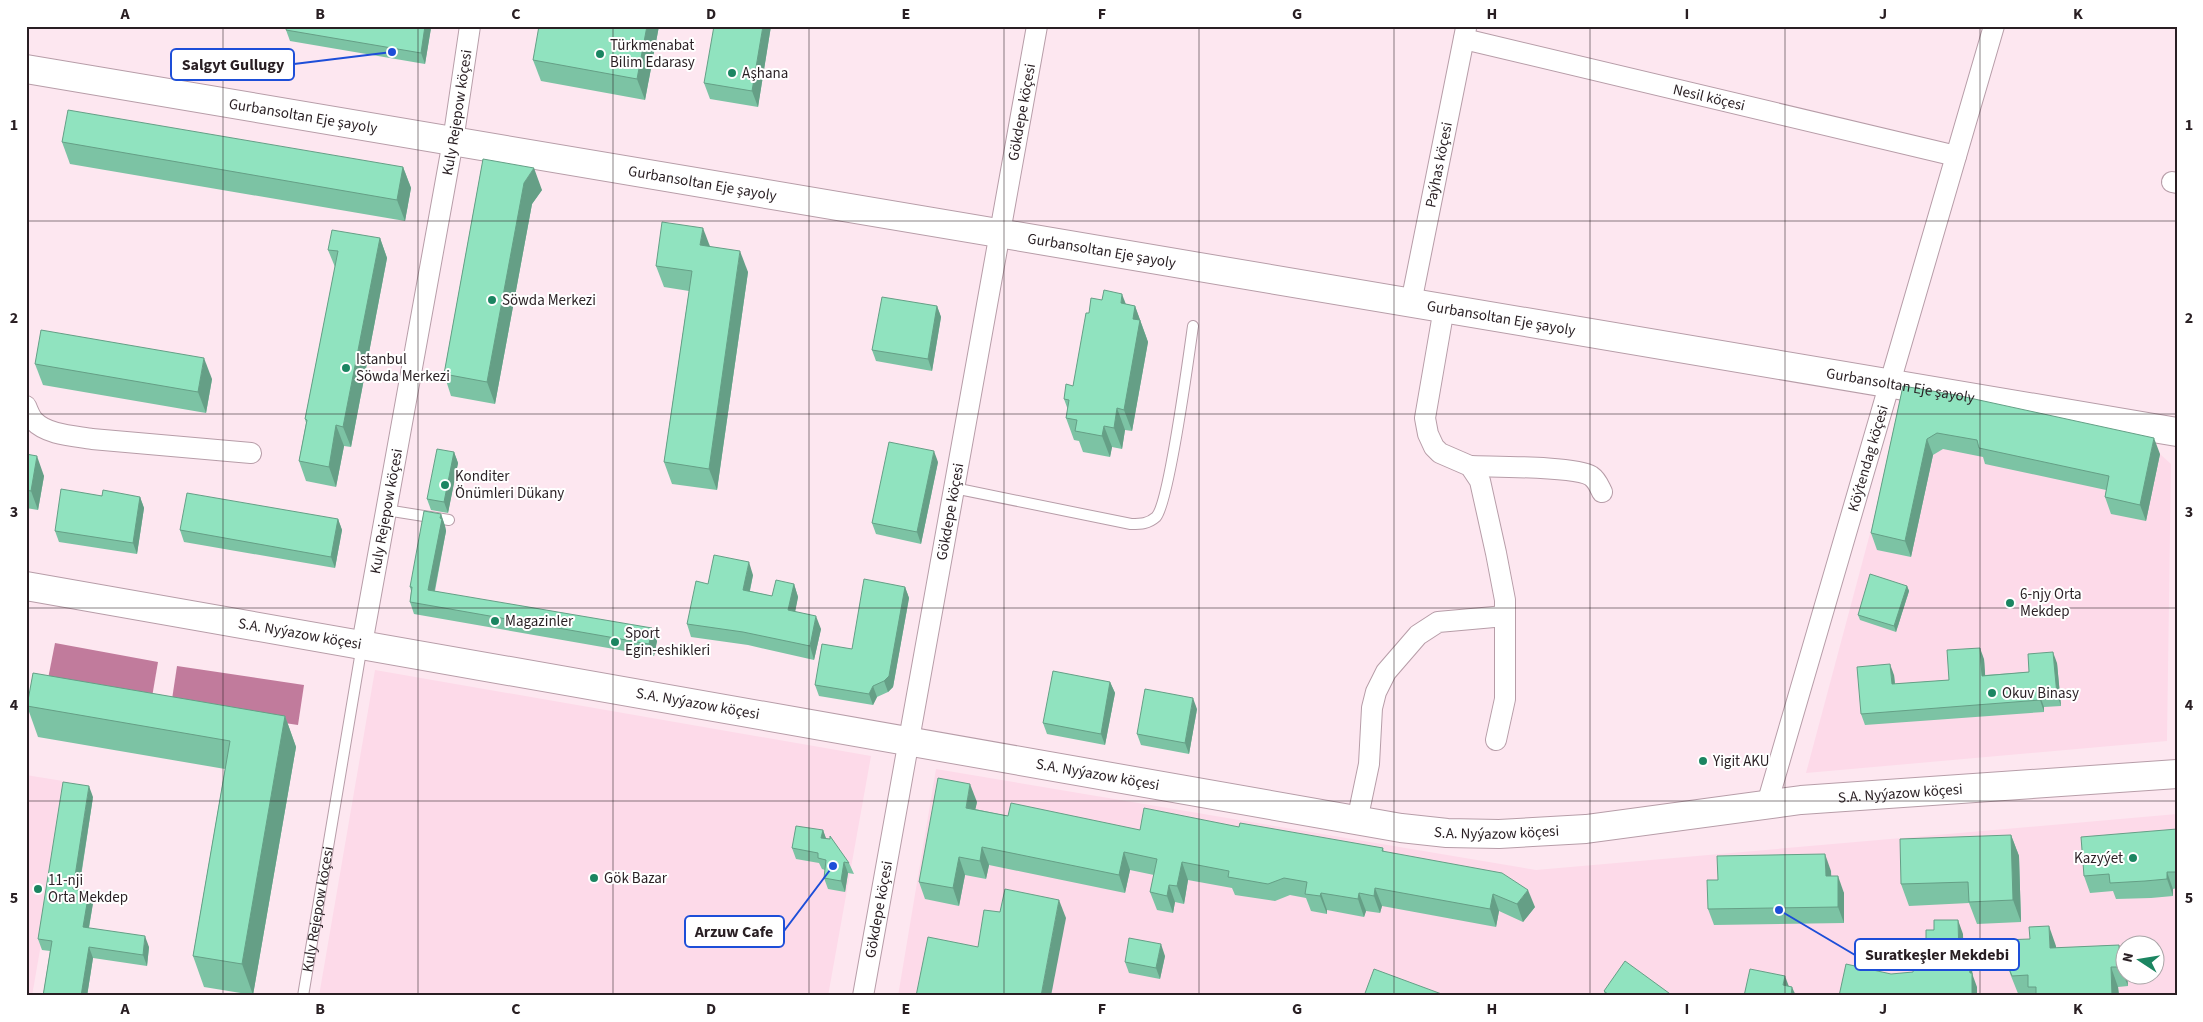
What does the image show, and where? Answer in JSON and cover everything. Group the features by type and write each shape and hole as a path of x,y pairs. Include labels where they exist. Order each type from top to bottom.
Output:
{"main road":[{"name":"Gurbansoltan Eje şayoly","path":"27,73 452,141 2177,432"},
{"name":"S.A. Nyýazow köçesi","path":"26,586 1410,829 1499,834 1586,829 1811,799 2177,774"}],"street":[{"name":"Kuly Rejepow köçesi","path":"362,644 452,141 470,26"},
{"name":"Gökdepe köçesi","path":"863,996 1037,26"},
{"name":"Köýtendag köçesi","path":"1768,804 1994,26"},
{"name":"Nesil köçesi","path":"1465,33 1956,156"},
{"name":"Paýhas köçesi","path":"1411,303 1465,33"},
{"path":"1444,308 1426,418 1428,434 1434,447 1440,453 1470,466 1569,470 1590,475 1597,481 1602,492"},
{"path":"26,406 34,421 50,430 67,434 92,439 251,452"},
{"path":"1470,466 1480,481 1505,600 1505,699 1496,740"},
{"path":"1357,821 1368,764 1372,708 1376,692 1386,672 1418,635 1438,622 1505,616"}],"lane":[{"path":"954,488 1131,524 1146,524 1157,516 1167,485 1193,326"},
{"path":"386,510 449,520"},
{"name":"Kuly Rejepow köçesi","path":"302,996 362,644"}],"shaded area":[{"name":"6-njy Orta Mekdep","path":"1903,410 2160,454 2171,464 2167,741 1806,773"},
{"path":"55,643 158,662 151,703 47,684"},
{"path":"177,666 304,685 298,725 171,706"},
{"name":"Gök Bazar","path":"375,670 871,756 828,996 319,996"},
{"path":"936,769 1536,870 2177,814 2177,996 898,996"},
{"name":"11-nji Orta Mekdep","path":"26,775 69,782 32,996 26,996"}],"building":[{"path":"287,26 425,26 421,53 286,30"},
{"name":"Türkmenabat Bilim Edarasy","path":"539,26 647,26 637,79 533,60"},
{"path":"714,26 763,26 752,91 704,83"},
{"path":"68,110 403,167 397,200 62,142"},
{"name":"Söwda Merkezi","path":"483,159 534,168 524,183 487,382 444,374"},
{"path":"662,222 703,228 700,245 740,251 709,469 664,462 692,271 656,266"},
{"path":"332,230 380,238 343,427 336,425 329,467 299,461 307,420 305,419 338,251 328,250"},
{"path":"1104,290 1122,294 1121,303 1135,306 1133,319 1140,320 1124,410 1117,408 1114,428 1104,426 1102,436 1075,431 1077,420 1066,418 1069,400 1064,399 1066,384 1073,386 1086,313 1089,313 1091,298 1102,300"},
{"path":"882,297 937,306 928,359 872,350"},
{"path":"41,330 204,358 198,392 35,364"},
{"path":"1903,386 1956,395 2154,438 2140,505 2105,497 2109,476 1979,448 1977,440 1937,433 1927,439 1905,541 1871,533"},
{"path":"889,442 934,451 917,532 872,523"},
{"path":"437,449 454,452 444,502 427,499"},
{"path":"26,454 37,456 31,491 26,490"},
{"path":"61,489 102,496 103,490 140,497 133,543 55,531"},
{"path":"187,493 338,519 331,557 180,530"},
{"path":"424,511 441,514 440,518 442,519 428,590 652,628 649,644 410,602 412,587 410,587"},
{"path":"714,555 749,562 743,590 772,596 776,580 794,584 788,610 816,616 810,646 743,632 687,624 696,581 708,584"},
{"path":"1870,574 1907,586 1894,626 1858,615"},
{"path":"864,579 905,587 889,676 884,681 873,686 869,694 815,685 822,644 852,649"},
{"name":"Okuv Binasy","path":"1980,648 1982,676 2029,672 2028,654 2053,652 2057,695 2040,696 2040,700 1861,714 1857,667 1890,664 1892,684 1949,680 1947,650"},
{"path":"1053,671 1110,682 1101,734 1043,723"},
{"path":"33,673 285,716 242,964 193,956 230,741 27,706"},
{"path":"1145,689 1193,698 1185,743 1137,734"},
{"path":"938,778 970,784 966,808 1008,816 1011,803 1140,830 1144,808 1239,827 1240,823 1383,848 1382,851 1502,873 1528,890 1517,904 1493,894 1490,909 1375,888 1374,896 1359,893 1358,899 1321,893 1320,896 1305,894 1307,882 1284,878 1268,884 1228,877 1229,871 1182,862 1177,886 1169,885 1167,896 1150,892 1157,859 1124,852 1119,875 982,847 980,861 959,857 953,888 919,882"},
{"path":"63,782 89,786 73,889 89,892 83,927 145,936 143,955 89,947 81,996 43,996 52,941 38,939"},
{"path":"796,826 823,830 821,838 830,839 830,836 849,863 844,862 841,881 824,878 826,860 818,858 818,853 792,848"},
{"path":"2177,829 2177,872 2167,872 2167,879 2110,883 2109,874 2084,876 2081,837"},
{"path":"2011,835 2013,900 1969,902 1968,882 1901,884 1900,839"},
{"path":"1825,854 1826,876 1838,876 1838,907 1708,909 1707,880 1718,880 1717,856"},
{"path":"1005,889 1059,900 1041,996 916,996 928,937 978,947 984,910 1000,912"},
{"path":"1934,920 1958,920 1959,956 1967,956 1970,973 1972,973 1972,996 1839,996 1846,964 1891,974 1913,972 1916,961 1926,960 1926,930 1934,930"},
{"path":"2049,926 2050,948 2116,945 2116,967 2111,967 2112,996 2036,996 2036,987 2028,987 2028,975 2012,976 2004,956 2003,940 2030,939 2029,927"},
{"path":"1129,938 1161,944 1156,968 1125,962"},
{"path":"1625,961 1673,996 1610,996 1604,991"},
{"path":"1374,969 1447,996 1364,996"},
{"path":"1750,969 1785,976 1783,985 1792,987 1791,996 1744,996"}],"place":[{"name":"Salgyt Gullugy","path":"392,52"},
{"name":"Türkmenabat Bilim Edarasy","path":"600,54"},
{"name":"Aşhana","path":"732,73"},
{"name":"Söwda Merkezi","path":"492,300"},
{"name":"Istanbul Söwda Merkezi","path":"346,368"},
{"name":"Konditer Önümleri Dükany","path":"445,485"},
{"name":"6-njy Orta Mekdep","path":"2010,603"},
{"name":"Magazinler","path":"495,621"},
{"name":"Sport Egin-eshikleri","path":"615,642"},
{"name":"Okuv Binasy","path":"1992,693"},
{"name":"Yigit AKU","path":"1703,761"},
{"name":"Kazyýet","path":"2133,858"},
{"name":"Arzuw Cafe","path":"833,866"},
{"name":"Gök Bazar","path":"594,878"},
{"name":"11-nji Orta Mekdep","path":"38,889"},
{"name":"Suratkeşler Mekdebi","path":"1779,910"}]}
